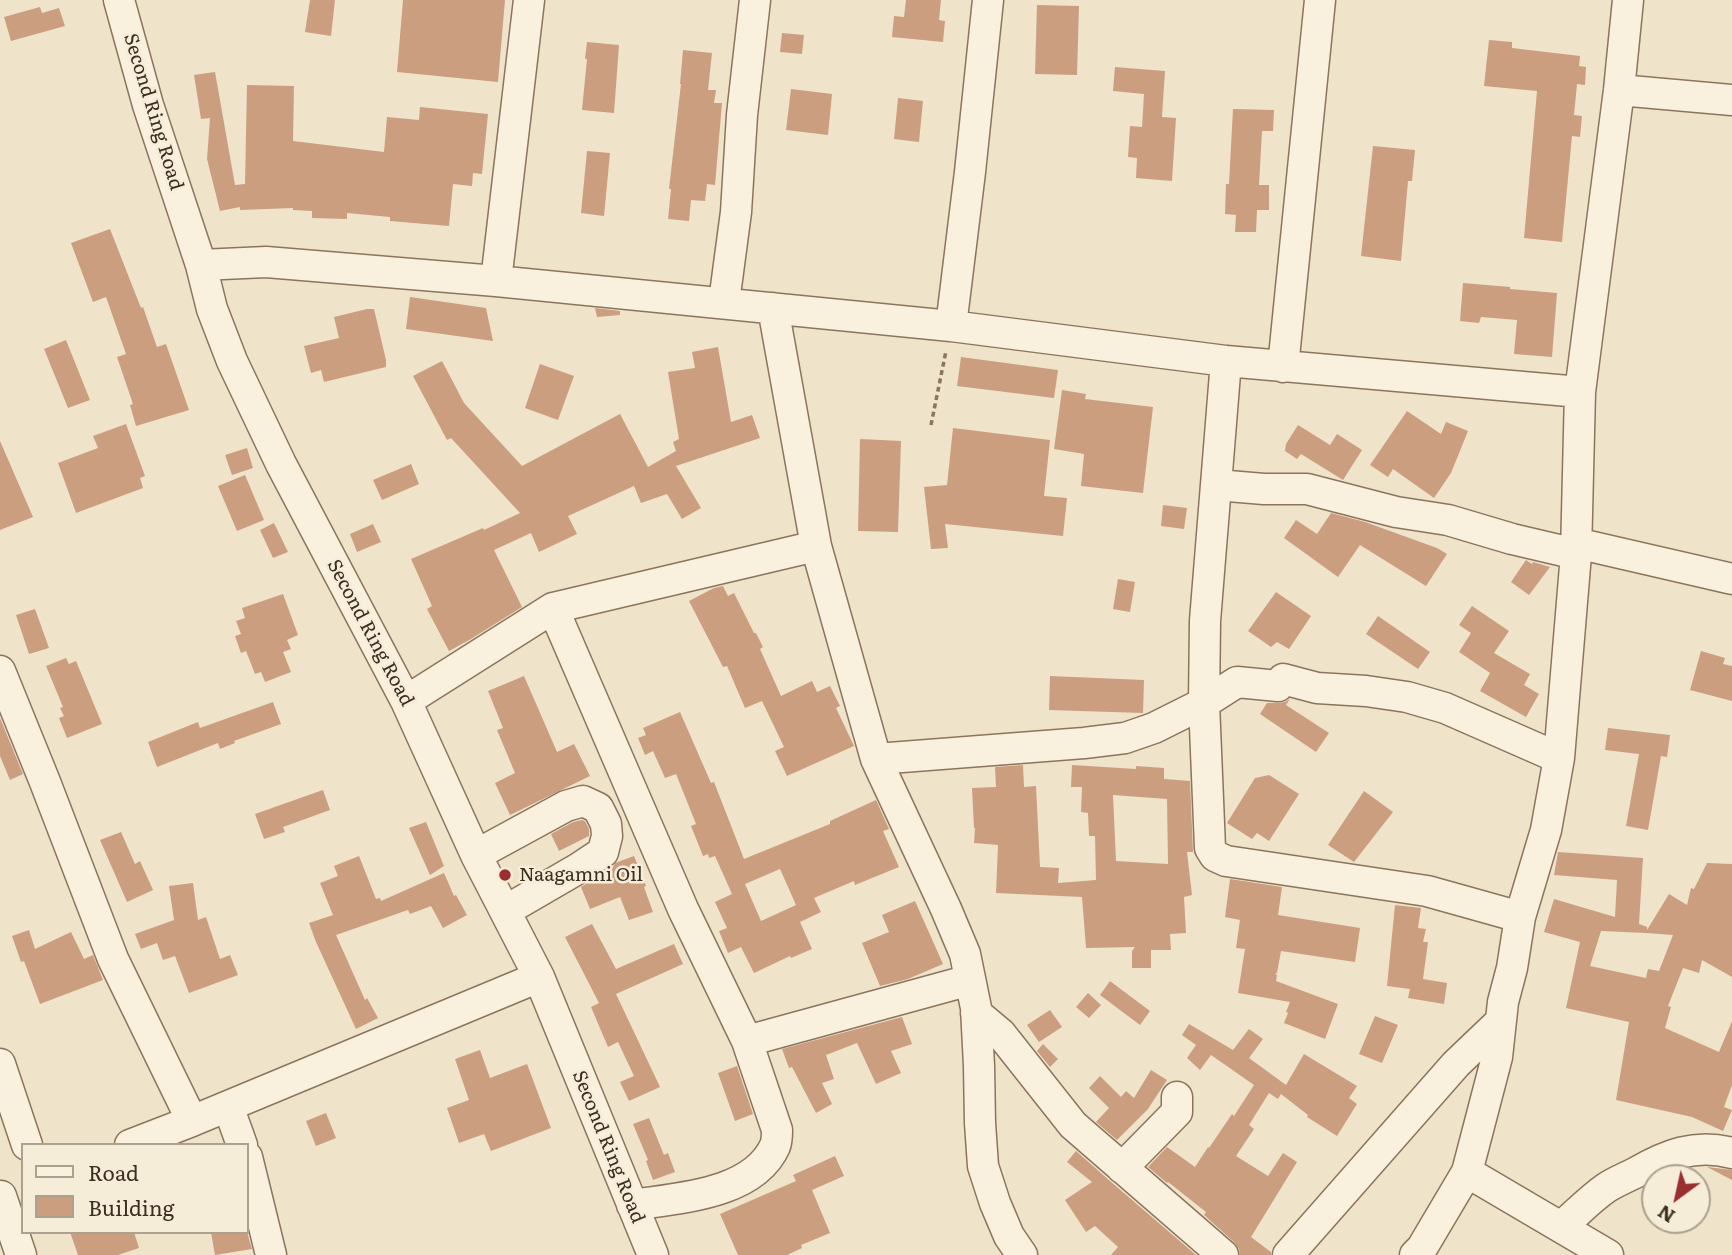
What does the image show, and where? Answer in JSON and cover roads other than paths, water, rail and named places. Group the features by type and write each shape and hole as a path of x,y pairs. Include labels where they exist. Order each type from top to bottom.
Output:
{"street":[{"name":"Second Ring Road","path":"119,0 148,105 201,265 212,309 232,362 281,464 406,701 476,855 539,977 653,1255"},
{"path":"496,281 529,0"},
{"path":"724,302 736,212 742,115 755,0"},
{"path":"951,326 988,0"},
{"path":"1283,367 1320,0"},
{"path":"1415,1255 1422,1248 1467,1172 1497,1057 1503,1002 1512,968 1520,917 1546,830 1559,758 1576,548 1580,392 1628,0"},
{"path":"1619,90 1732,100"},
{"path":"201,265 266,262 496,281 951,326 1283,367 1580,392"},
{"path":"773,308 816,546 876,759 965,954 976,1013 983,1166 1009,1236 1022,1255"},
{"path":"1226,361 1205,621 1204,703 1210,848 1215,856 1226,861 1427,891 1520,917"},
{"path":"1216,485 1307,489 1396,512 1448,520 1512,539 1576,548 1732,579"},
{"path":"406,701 553,608 816,546"},
{"path":"553,608 683,909 747,1041 777,1129 776,1144 762,1165 745,1178 711,1192 632,1205"},
{"path":"0,671 46,782 113,959 192,1122"},
{"path":"876,759 1125,738 1154,728 1204,703 1237,682 1279,686 1283,679 1317,688 1407,697 1445,708 1559,758"},
{"path":"476,855 566,806 583,801 598,808 606,824 607,836 603,852 505,912"},
{"path":"135,1143 192,1122 539,977"},
{"path":"747,1041 970,981"},
{"path":"976,1013 1000,1034 1073,1125 1223,1255"},
{"path":"1287,1255 1456,1064 1501,1021"},
{"path":"0,1064 26,1143"},
{"path":"1122,1168 1177,1112 1177,1097"},
{"path":"228,1106 241,1143"},
{"path":"1561,1227 1606,1188 1676,1153 1699,1149 1732,1153"},
{"path":"248,1161 271,1255"},
{"path":"1467,1172 1608,1255"},
{"path":"8,1193 21,1255"}],"place":[{"name":"Naagamni Oil","path":"505,875"}]}
